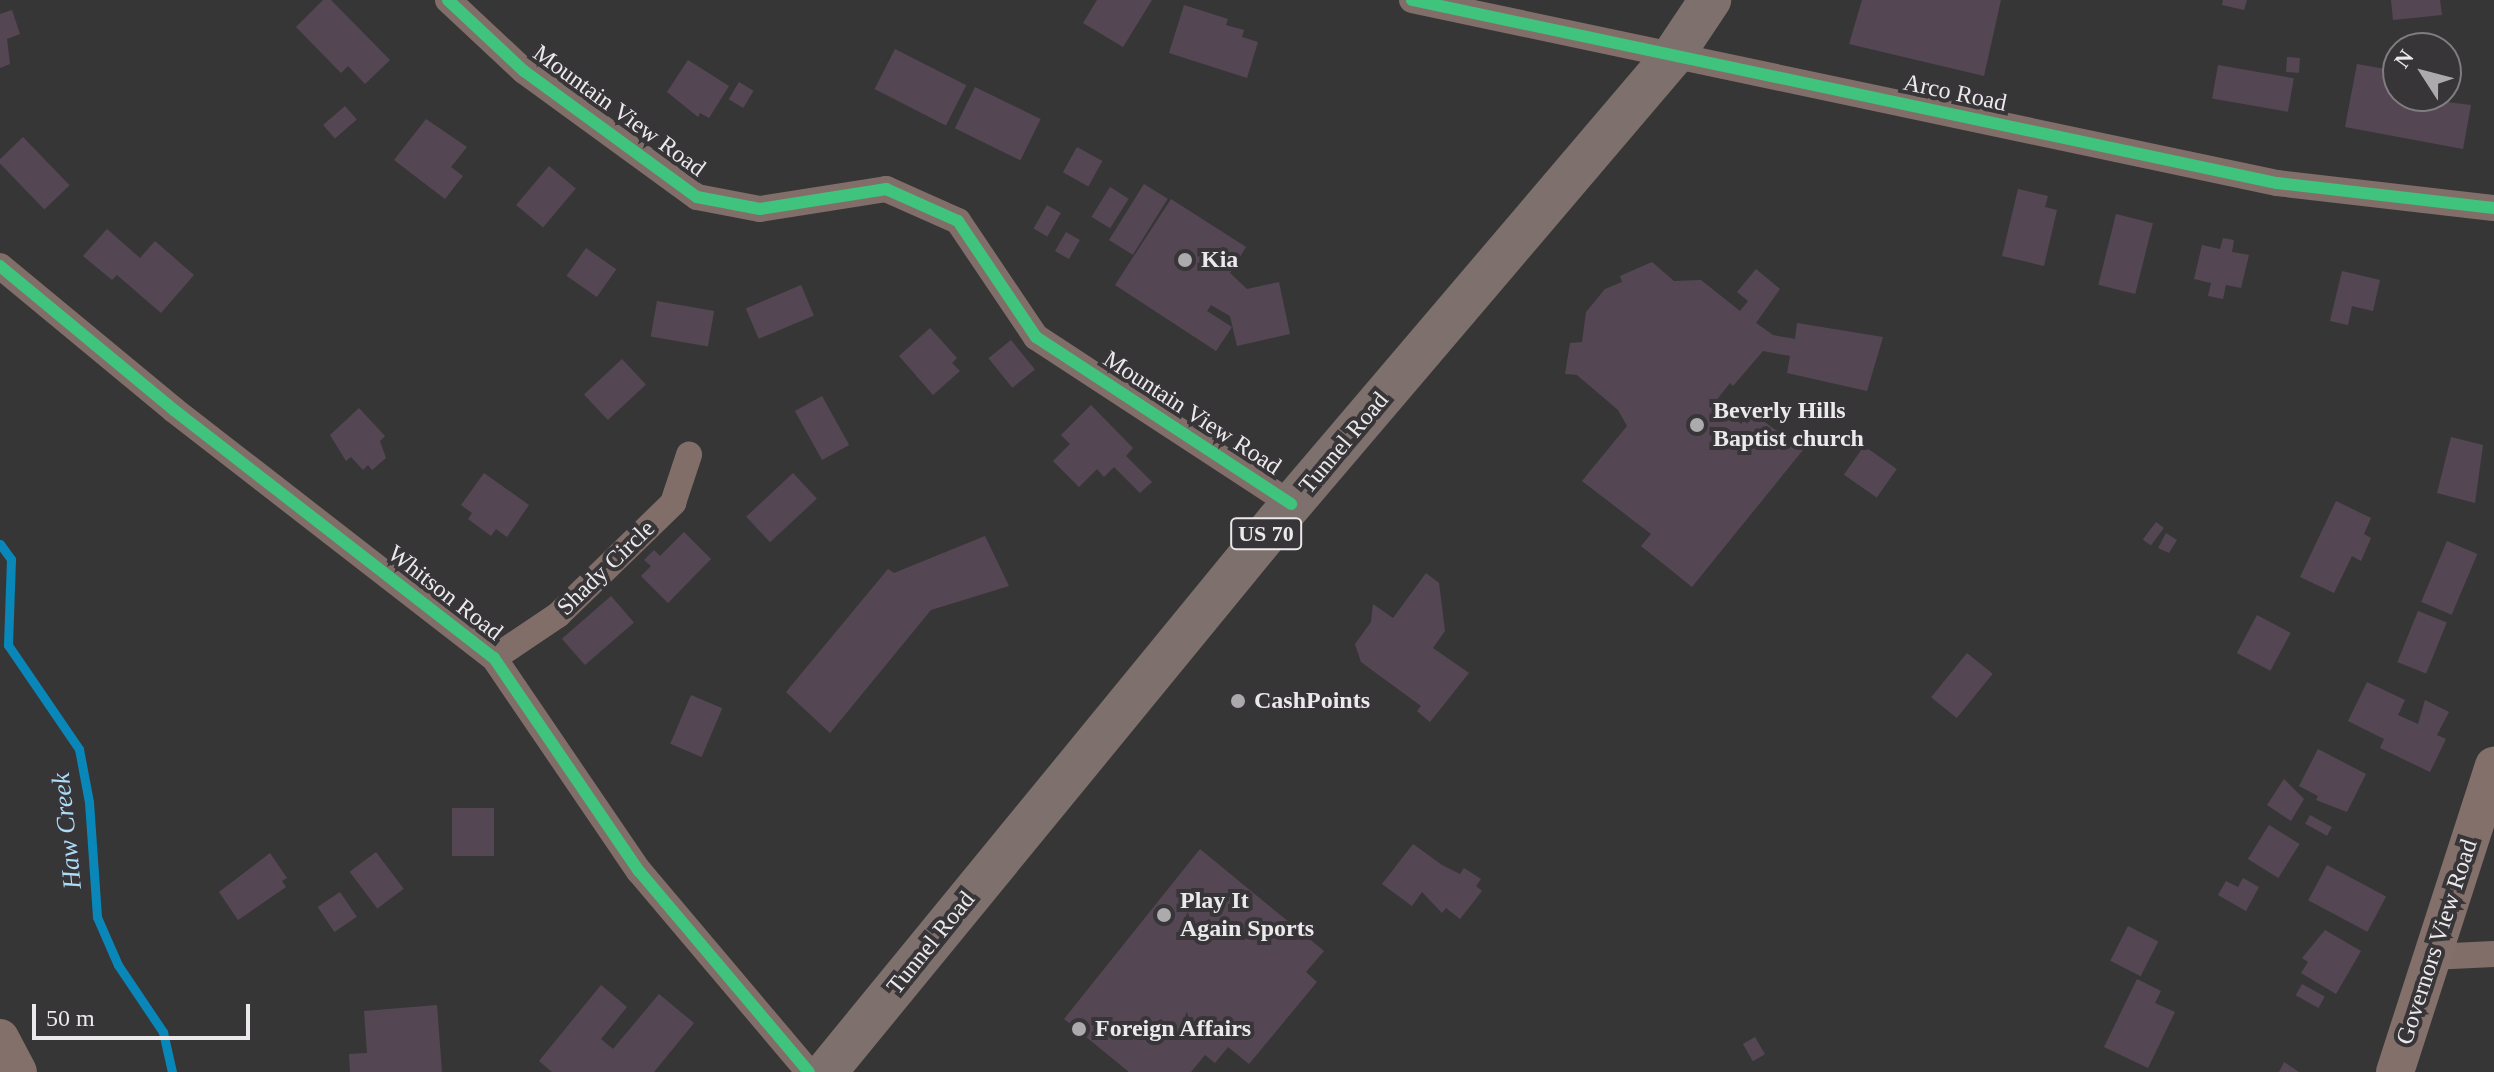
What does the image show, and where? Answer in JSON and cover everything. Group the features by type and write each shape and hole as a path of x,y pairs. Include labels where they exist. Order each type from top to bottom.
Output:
{"main road":[{"name":"Tunnel Road","path":"826,1072 1291,504 1672,57 1710,0"}],"street":[{"name":"Mountain View Road","path":"448,0 524,71 697,197 760,209 886,189 958,221 1036,337 1291,504"},
{"name":"Arco Road","path":"1412,0 2277,183 2494,208"},
{"name":"Whitson Road","path":"0,266 174,410 494,658 639,871 809,1072"},
{"name":"Shady Circle","path":"494,658 558,615 673,503 689,455"},
{"name":"Governors View Road","path":"2395,1072 2494,766"},
{"path":"2431,957 2494,954"},
{"path":"0,1038 18,1072"}],"building":[{"path":"323,0 331,0 390,60 365,84 348,66 341,73 296,27"},
{"path":"1097,0 1152,0 1123,47 1083,23"},
{"path":"1862,0 2001,0 1984,76 1849,44"},
{"path":"2223,0 2247,0 2244,10 2222,5"},
{"path":"2391,0 2440,0 2442,15 2393,20"},
{"path":"1184,5 1228,19 1226,25 1244,30 1242,37 1258,42 1247,78 1169,53"},
{"path":"12,10 20,34 7,39 10,64 0,68 0,14"},
{"path":"895,49 966,85 946,125 875,89"},
{"path":"2287,57 2300,58 2299,73 2286,72"},
{"path":"688,60 729,86 709,118 700,113 698,117 667,92"},
{"path":"2357,64 2382,68 2382,112 2462,112 2462,104 2471,105 2463,149 2345,127"},
{"path":"2218,65 2294,78 2288,112 2212,98"},
{"path":"739,82 754,91 743,108 729,99"},
{"path":"975,87 1041,119 1020,160 955,128"},
{"path":"345,106 357,120 335,139 323,125"},
{"path":"426,119 467,147 451,167 463,176 445,199 394,160"},
{"path":"23,137 70,185 44,210 0,164 0,159"},
{"path":"1077,147 1102,161 1088,186 1063,172"},
{"path":"549,166 576,188 543,228 516,205"},
{"path":"1144,184 1168,199 1133,255 1109,240"},
{"path":"1110,187 1129,199 1110,228 1091,217"},
{"path":"2018,189 2048,196 2045,207 2057,210 2044,266 2002,256"},
{"name":"Kia","path":"1171,199 1246,247 1230,273 1247,289 1279,282 1290,334 1237,346 1230,316 1211,305 1207,311 1232,327 1216,351 1115,285"},
{"path":"1047,205 1061,213 1047,236 1034,228"},
{"path":"2116,214 2153,223 2135,294 2098,285"},
{"path":"107,229 140,258 155,241 194,275 161,313 117,275 112,280 83,256"},
{"path":"1066,232 1080,240 1069,259 1055,251"},
{"path":"2223,238 2234,240 2232,252 2249,255 2241,288 2226,285 2223,299 2208,296 2211,283 2194,279 2202,245 2220,249"},
{"path":"586,248 616,269 597,297 566,276"},
{"name":"Beverly Hills Baptist church","path":"1652,262 1674,281 1701,280 1740,311 1748,301 1737,292 1756,269 1780,289 1756,323 1773,335 1795,339 1797,323 1883,337 1867,391 1787,373 1790,356 1763,351 1715,402 1741,424 1751,412 1803,450 1692,587 1641,546 1651,534 1582,481 1627,426 1618,410 1577,375 1565,374 1570,343 1582,342 1586,312 1605,289 1622,282 1620,276"},
{"path":"2342,271 2380,280 2373,311 2352,306 2348,325 2330,321"},
{"path":"801,285 814,315 759,339 746,308"},
{"path":"657,301 714,311 708,347 651,336"},
{"path":"930,328 957,358 952,363 960,371 933,395 899,356"},
{"path":"1011,340 1035,370 1012,388 988,358"},
{"path":"622,359 646,385 608,420 584,394"},
{"path":"822,396 849,445 822,460 795,411"},
{"path":"1091,405 1133,448 1126,456 1152,482 1140,493 1114,467 1104,477 1097,469 1079,487 1053,461 1070,444 1061,435"},
{"path":"359,408 385,436 380,441 386,458 372,470 368,465 363,470 351,457 346,461 330,435"},
{"path":"2451,437 2483,445 2475,503 2437,493"},
{"path":"1864,446 1897,469 1877,498 1844,475"},
{"path":"484,473 529,505 507,537 496,529 491,536 468,519 472,513 461,505"},
{"path":"793,473 817,499 770,542 746,517"},
{"path":"2336,501 2371,518 2364,534 2371,538 2361,561 2352,556 2334,593 2300,577"},
{"path":"2156,522 2164,528 2151,546 2143,540"},
{"path":"684,532 711,559 668,603 641,576 651,566 644,560 654,550 660,556"},
{"path":"2166,533 2177,540 2169,553 2158,548"},
{"path":"985,536 1009,586 931,610 830,733 786,692 888,569 894,573"},
{"path":"2447,541 2477,554 2452,615 2421,602"},
{"path":"1426,573 1439,583 1445,631 1433,648 1469,673 1430,722 1417,711 1421,706 1361,662 1355,644 1371,622 1373,604 1393,618"},
{"path":"611,596 634,622 585,665 562,639"},
{"path":"2418,611 2447,623 2426,674 2397,662"},
{"path":"2257,615 2291,633 2270,671 2237,653"},
{"path":"1967,653 1993,674 1957,718 1931,697"},
{"path":"2367,682 2405,700 2398,715 2418,724 2425,700 2449,712 2437,735 2446,739 2430,772 2380,748 2384,739 2348,721"},
{"name":"CashPoints","path":"1240,690 1248,697 1236,712 1228,704"},
{"path":"691,695 722,708 702,757 670,744"},
{"path":"2318,749 2366,774 2347,812 2316,800 2318,796 2299,786"},
{"path":"2284,779 2304,799 2291,821 2267,805"},
{"path":"452,808 494,808 494,856 452,856"},
{"path":"2310,815 2332,827 2327,836 2305,824"},
{"path":"2269,825 2300,844 2278,878 2248,859"},
{"path":"1413,844 1442,865 1460,874 1464,868 1481,879 1476,886 1482,891 1460,919 1446,908 1442,913 1422,892 1412,906 1382,884"},
{"path":"1200,849 1324,951 1306,972 1317,982 1249,1064 1228,1047 1215,1063 1205,1055 1191,1072 1129,1072 1064,1019"},
{"path":"376,852 404,889 377,909 350,872"},
{"path":"270,853 287,878 282,881 286,887 238,920 219,892"},
{"path":"2327,865 2386,896 2367,932 2308,900"},
{"path":"2243,878 2259,887 2246,911 2218,895 2226,881 2238,887"},
{"path":"340,892 357,917 334,932 318,907"},
{"path":"2128,926 2158,941 2141,976 2110,961"},
{"path":"2325,930 2361,951 2336,994 2301,973 2308,962 2302,958"},
{"path":"2137,979 2161,991 2155,1003 2175,1012 2148,1068 2104,1047"},
{"path":"2302,984 2325,997 2318,1008 2296,995"},
{"path":"601,985 627,1007 601,1039 613,1049 659,994 694,1023 654,1072 552,1072 539,1061"},
{"path":"437,1005 442,1072 350,1072 349,1054 367,1053 364,1011"},
{"path":"1755,1037 1765,1054 1753,1061 1743,1044"},
{"path":"2284,1062 2299,1072 2279,1072"}],"waterway":[{"name":"Haw Creek","path":"0,544 11,559 8,645 79,749 89,802 97,917 118,965 163,1032 172,1072"}],"cycle path":[{"path":"448,0 524,71 697,197 760,209 886,189 958,221 1036,337 1291,504"},
{"path":"1412,0 2277,183 2494,208"},
{"path":"0,266 174,410 494,658 639,871 809,1072"}],"place":[{"name":"Kia","path":"1185,260"},
{"name":"Beverly Hills Baptist church","path":"1697,425"},
{"name":"CashPoints","path":"1238,701"},
{"name":"Play It Again Sports","path":"1164,915"},
{"name":"Foreign Affairs","path":"1079,1029"}]}
